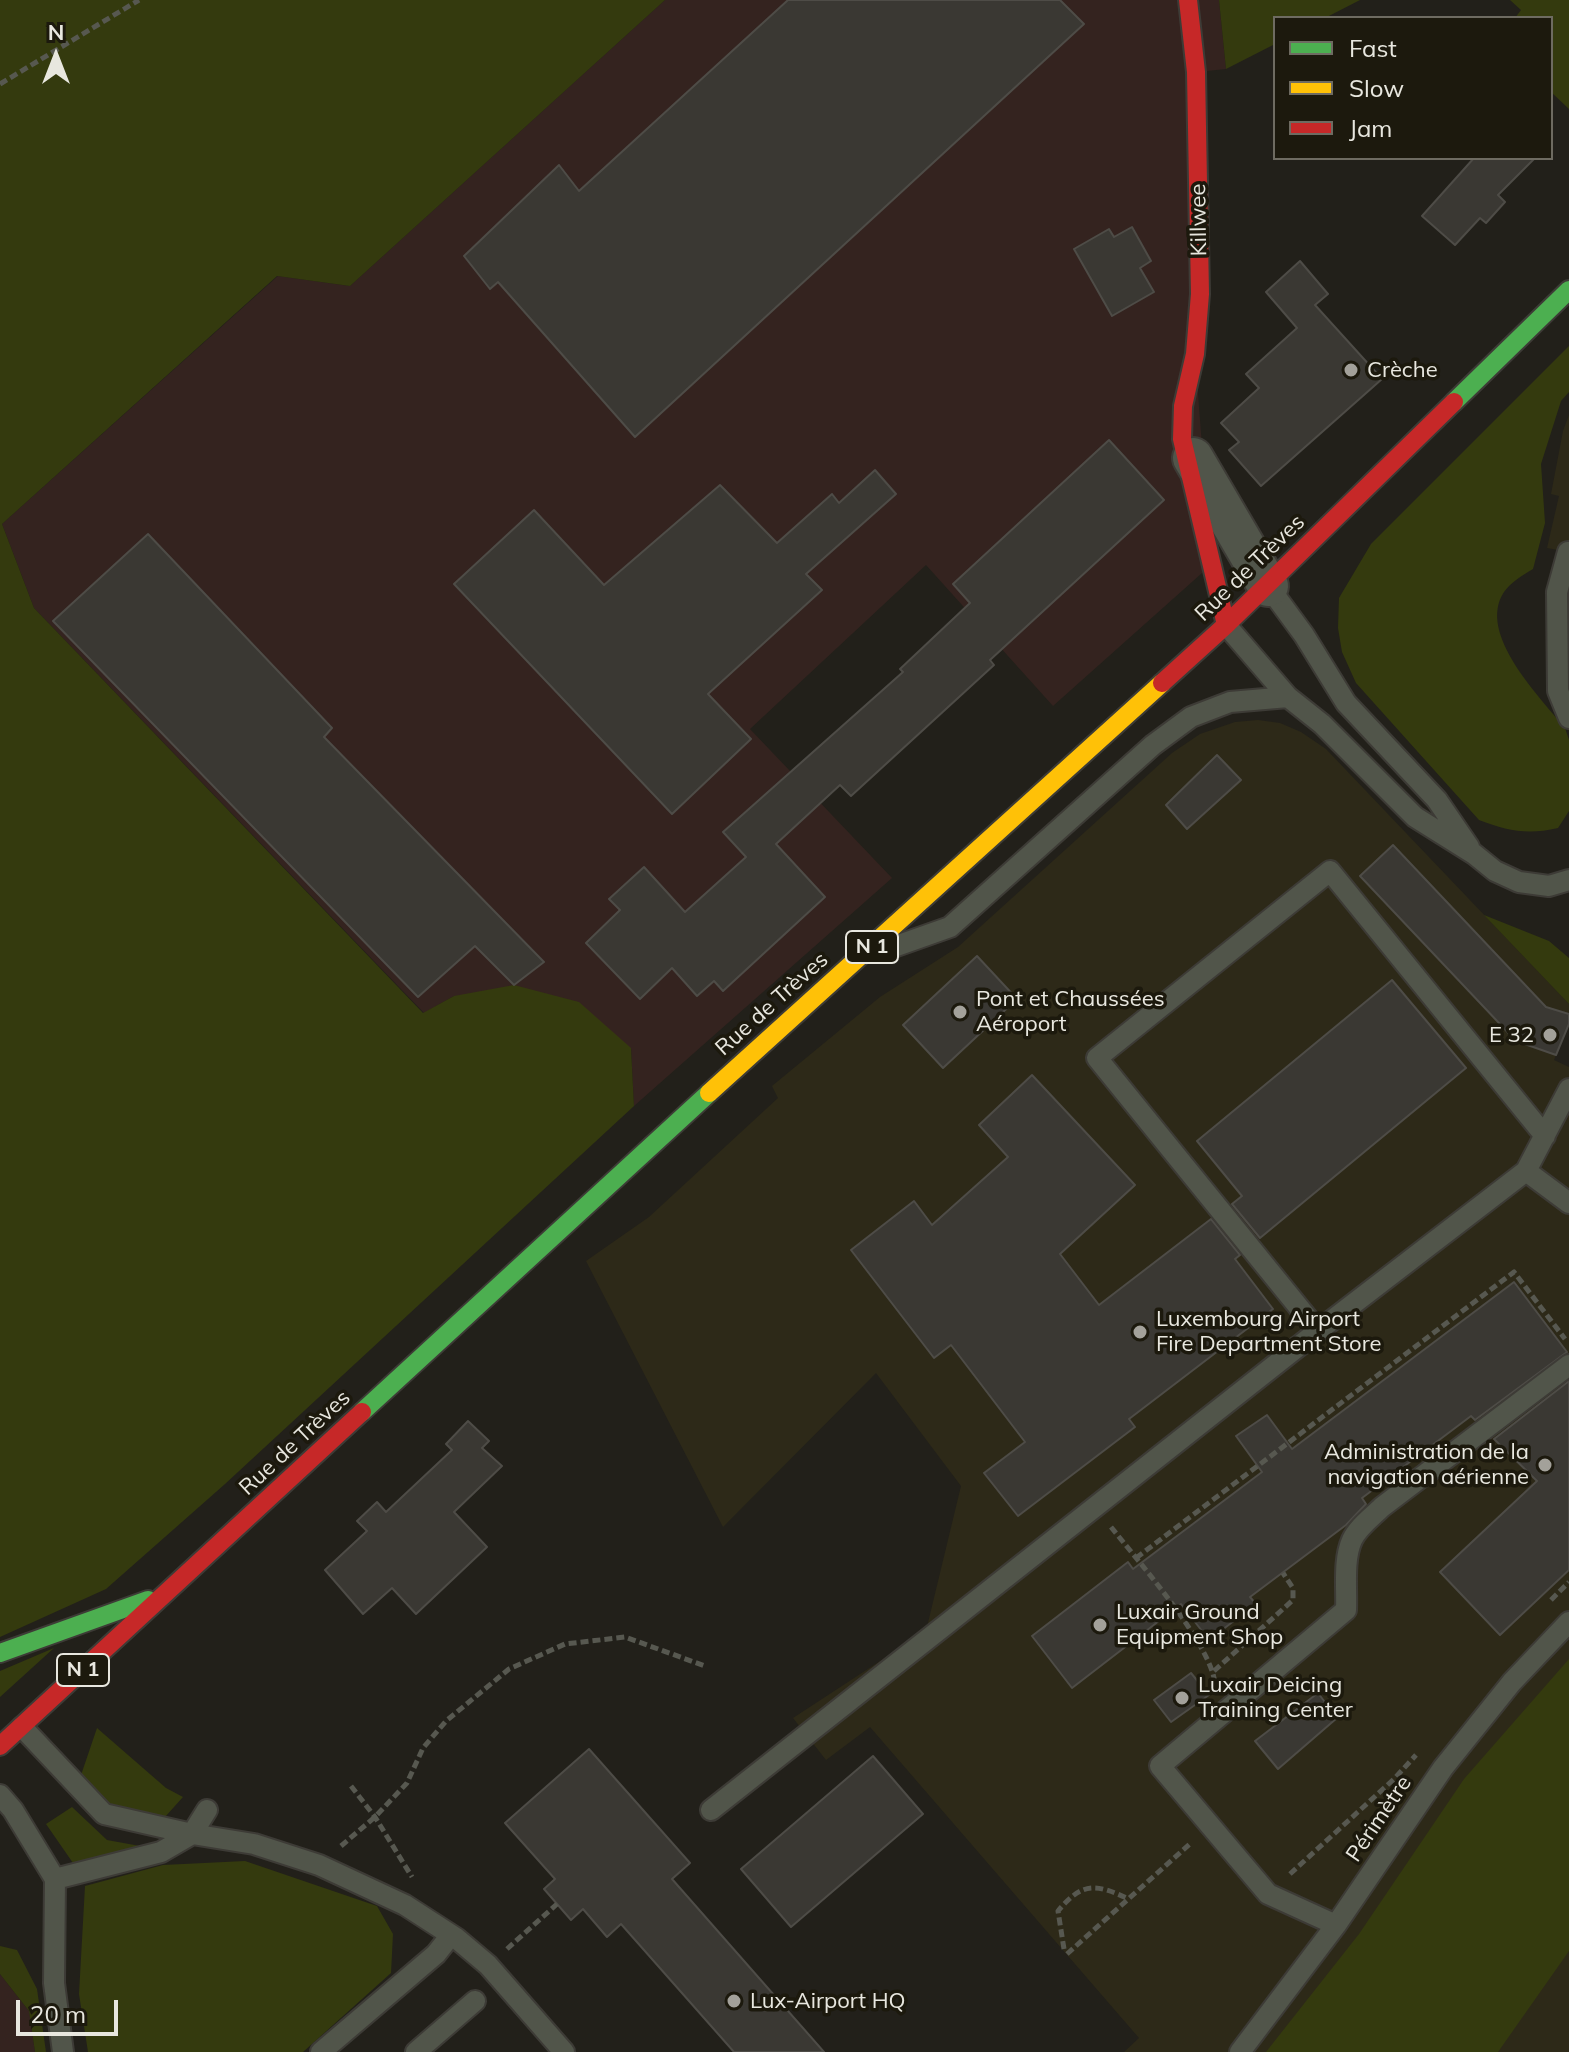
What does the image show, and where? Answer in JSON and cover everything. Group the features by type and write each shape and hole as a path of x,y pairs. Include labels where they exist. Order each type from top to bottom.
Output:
{"main road":[{"name":"Killwee","path":"1188,0 1196,72 1200,294 1195,354 1183,406 1182,439 1226,625"},
{"name":"Rue de Trèves","path":"0,1746 1226,625 1569,290"},
{"name":"N 1","path":"0,1653 165,1594"}],"street":[{"path":"1182,439 1268,586"}],"lane":[{"path":"1568,552 1558,691 1569,718"},
{"path":"1268,586 1304,635 1346,703 1437,800 1474,854"},
{"path":"1226,625 1288,697 1322,724 1415,817 1495,871 1519,882 1549,886 1569,880"},
{"path":"858,959 950,927 1153,745 1191,717 1230,702 1288,697"},
{"path":"1318,1331 1097,1058 1330,871 1545,1136"},
{"path":"711,1810 1318,1331 1526,1171 1569,1089"},
{"path":"1526,1171 1569,1203"},
{"path":"1336,1925 1268,1894 1160,1766 1346,1610 1351,1541 1382,1507 1569,1365"},
{"name":"Périmètre","path":"1240,2052 1336,1925 1443,1768 1512,1682 1569,1622"},
{"path":"22,1727 104,1814 254,1844 319,1865 405,1905 451,1935 488,1965 553,2048"},
{"path":"0,1795 13,1810 55,1879 54,1983 63,2052"},
{"path":"55,1879 161,1852 192,1834 207,1810"},
{"path":"321,2052 436,1954 451,1935"},
{"path":"416,2052 475,2001"}],"path":[{"path":"0,84 139,0"},
{"path":"1136,1558 1514,1272 1569,1344"},
{"path":"1095,1508 1195,1636 1205,1655"},
{"path":"1214,1671 1293,1600 1293,1588 1283,1573"},
{"path":"1546,1606 1569,1582"},
{"path":"319,1865 375,1817 407,1783 423,1748 446,1721 509,1669 565,1644 625,1637 705,1666"},
{"path":"1268,1894 1394,1779 1424,1746"},
{"path":"351,1786 375,1817 405,1866"},
{"path":"1129,1899 1102,1887 1083,1888 1070,1897 1058,1911 1066,1952 1129,1899 1198,1837"},
{"path":"488,1965 557,1904"}],"shaded area":[{"path":"665,0 1219,0 1226,69 1197,72 1195,354 1211,565 1053,706 926,565 750,729 892,878 634,1106 631,1049 454,996 424,1013 34,608 2,524 278,276 350,286"},
{"path":"1569,415 1569,552 1547,548 1559,496 1551,494"},
{"path":"1258,720 1280,723 1301,732 1326,749 1569,1004 1569,1024 1554,1060 1569,1067 1569,2052 1124,2052 1139,2038 870,1727 826,1760 793,1718 926,1631 961,1486 876,1373 723,1527 586,1261 649,1217 778,1098 772,1086 880,997 958,947 1172,753 1200,734 1235,722"},
{"path":"0,1974 29,2011 35,2052 0,2052"}],"green space":[{"path":"0,0 665,0 350,286 277,276 2,524 34,608 423,1013 454,996 514,985 579,1002 631,1048 634,1106 225,1484 106,1589 0,1637"},
{"path":"1219,0 1360,0 1329,16 1273,16 1273,45 1226,69"},
{"path":"1510,0 1569,0 1569,109 1553,94 1553,16 1516,16 1521,10"},
{"path":"1569,346 1569,392 1561,401 1541,464 1545,523 1533,569 1504,592 1498,609 1498,627 1515,664 1565,728 1569,740 1569,811 1558,828 1518,831 1479,820 1356,683 1342,652 1338,628 1339,598 1371,544"},
{"path":"1484,915 1549,941 1569,958 1569,1004"},
{"path":"54,1648 0,1697 0,1671"},
{"path":"1569,1659 1569,1951 1498,2052 1266,2052 1359,1934 1464,1779"},
{"path":"97,1728 166,1788 183,1797 165,1817 103,1802 80,1778"},
{"path":"72,1807 107,1840 140,1846 73,1863 46,1824"},
{"path":"245,1861 377,1906 393,1934 391,1973 303,2052 88,2052 79,1994 85,1886 163,1865"},
{"path":"0,1946 17,1950 37,1989 46,2052 35,2052 29,2011 0,1974"}],"building":[{"path":"788,0 1060,0 1084,24 635,437 498,282 490,289 464,256 559,165 579,191"},
{"path":"1472,160 1533,160 1498,195 1505,202 1486,223 1480,218 1455,245 1422,216"},
{"path":"1132,227 1151,261 1140,268 1154,292 1112,316 1074,249 1109,229 1114,237"},
{"path":"1300,261 1328,294 1315,305 1382,379 1261,486 1229,450 1239,442 1221,423 1259,388 1246,374 1297,328 1266,292"},
{"path":"1109,440 1164,500 990,660 994,665 851,796 840,785 776,844 825,897 723,991 714,981 697,996 672,968 640,999 586,943 620,910 609,899 644,867 685,912 746,857 723,832 903,672 900,669 970,603 953,584"},
{"path":"875,470 896,494 806,574 822,590 708,694 751,739 672,814 454,584 534,510 604,585 720,485 777,543 832,494 839,503"},
{"path":"148,534 332,728 324,737 544,962 514,985 475,946 418,997 53,621"},
{"path":"1217,755 1241,780 1187,829 1166,805"},
{"path":"1393,845 1546,1007 1569,1014 1569,1024 1556,1055 1516,1041 1360,876"},
{"name":"Pont et Chaussées Aéroport","path":"977,956 1017,999 943,1068 903,1025"},
{"path":"1392,980 1466,1068 1260,1238 1232,1204 1242,1196 1197,1141"},
{"path":"1032,1075 1135,1185 1060,1254 1099,1305 1211,1219 1240,1255 1235,1259 1273,1309 1129,1419 1135,1427 1018,1516 984,1473 1025,1442 951,1345 934,1358 851,1250 914,1201 932,1225 1008,1157 979,1125"},
{"name":"Luxair Ground Equipment Shop","path":"1514,1282 1567,1352 1475,1420 1471,1416 1362,1498 1366,1504 1346,1525 1250,1597 1256,1604 1209,1640 1181,1604 1072,1688 1032,1636 1128,1562 1133,1569 1262,1472 1236,1436 1267,1415 1292,1449"},
{"path":"1569,1381 1569,1570 1500,1635 1440,1572 1537,1481 1494,1439"},
{"path":"468,1421 489,1441 482,1448 502,1466 454,1512 487,1547 416,1614 392,1588 363,1614 325,1570 367,1531 357,1521 377,1502 386,1512 452,1450 446,1444"},
{"name":"Luxair Deicing Training Center","path":"1191,1673 1209,1695 1171,1722 1154,1700"},
{"path":"1318,1693 1337,1718 1278,1769 1255,1741"},
{"path":"589,1749 690,1863 672,1879 824,2052 734,2052 621,1924 607,1937 583,1909 571,1920 544,1889 555,1879 505,1823"},
{"path":"873,1756 923,1814 791,1927 741,1869"}],"traffic: fast":[{"path":"1454,402 1569,290"},
{"path":"362,1412 709,1093"},
{"path":"0,1653 148,1600"}],"traffic: slow":[{"path":"709,1093 1162,683"}],"traffic: jam":[{"path":"1188,0 1196,72 1200,294 1195,354 1183,406 1182,439 1226,625"},
{"path":"1162,683 1226,625 1454,402"},
{"path":"0,1746 362,1412"}],"place":[{"name":"Crèche","path":"1351,370"},
{"name":"Pont et Chaussées Aéroport","path":"960,1012"},
{"name":"E 32","path":"1550,1035"},
{"name":"Luxembourg Airport Fire Department Store","path":"1140,1332"},
{"name":"Administration de la navigation aérienne","path":"1545,1465"},
{"name":"Luxair Ground Equipment Shop","path":"1100,1625"},
{"name":"Luxair Deicing Training Center","path":"1182,1698"},
{"name":"Lux-Airport HQ","path":"734,2001"}]}
